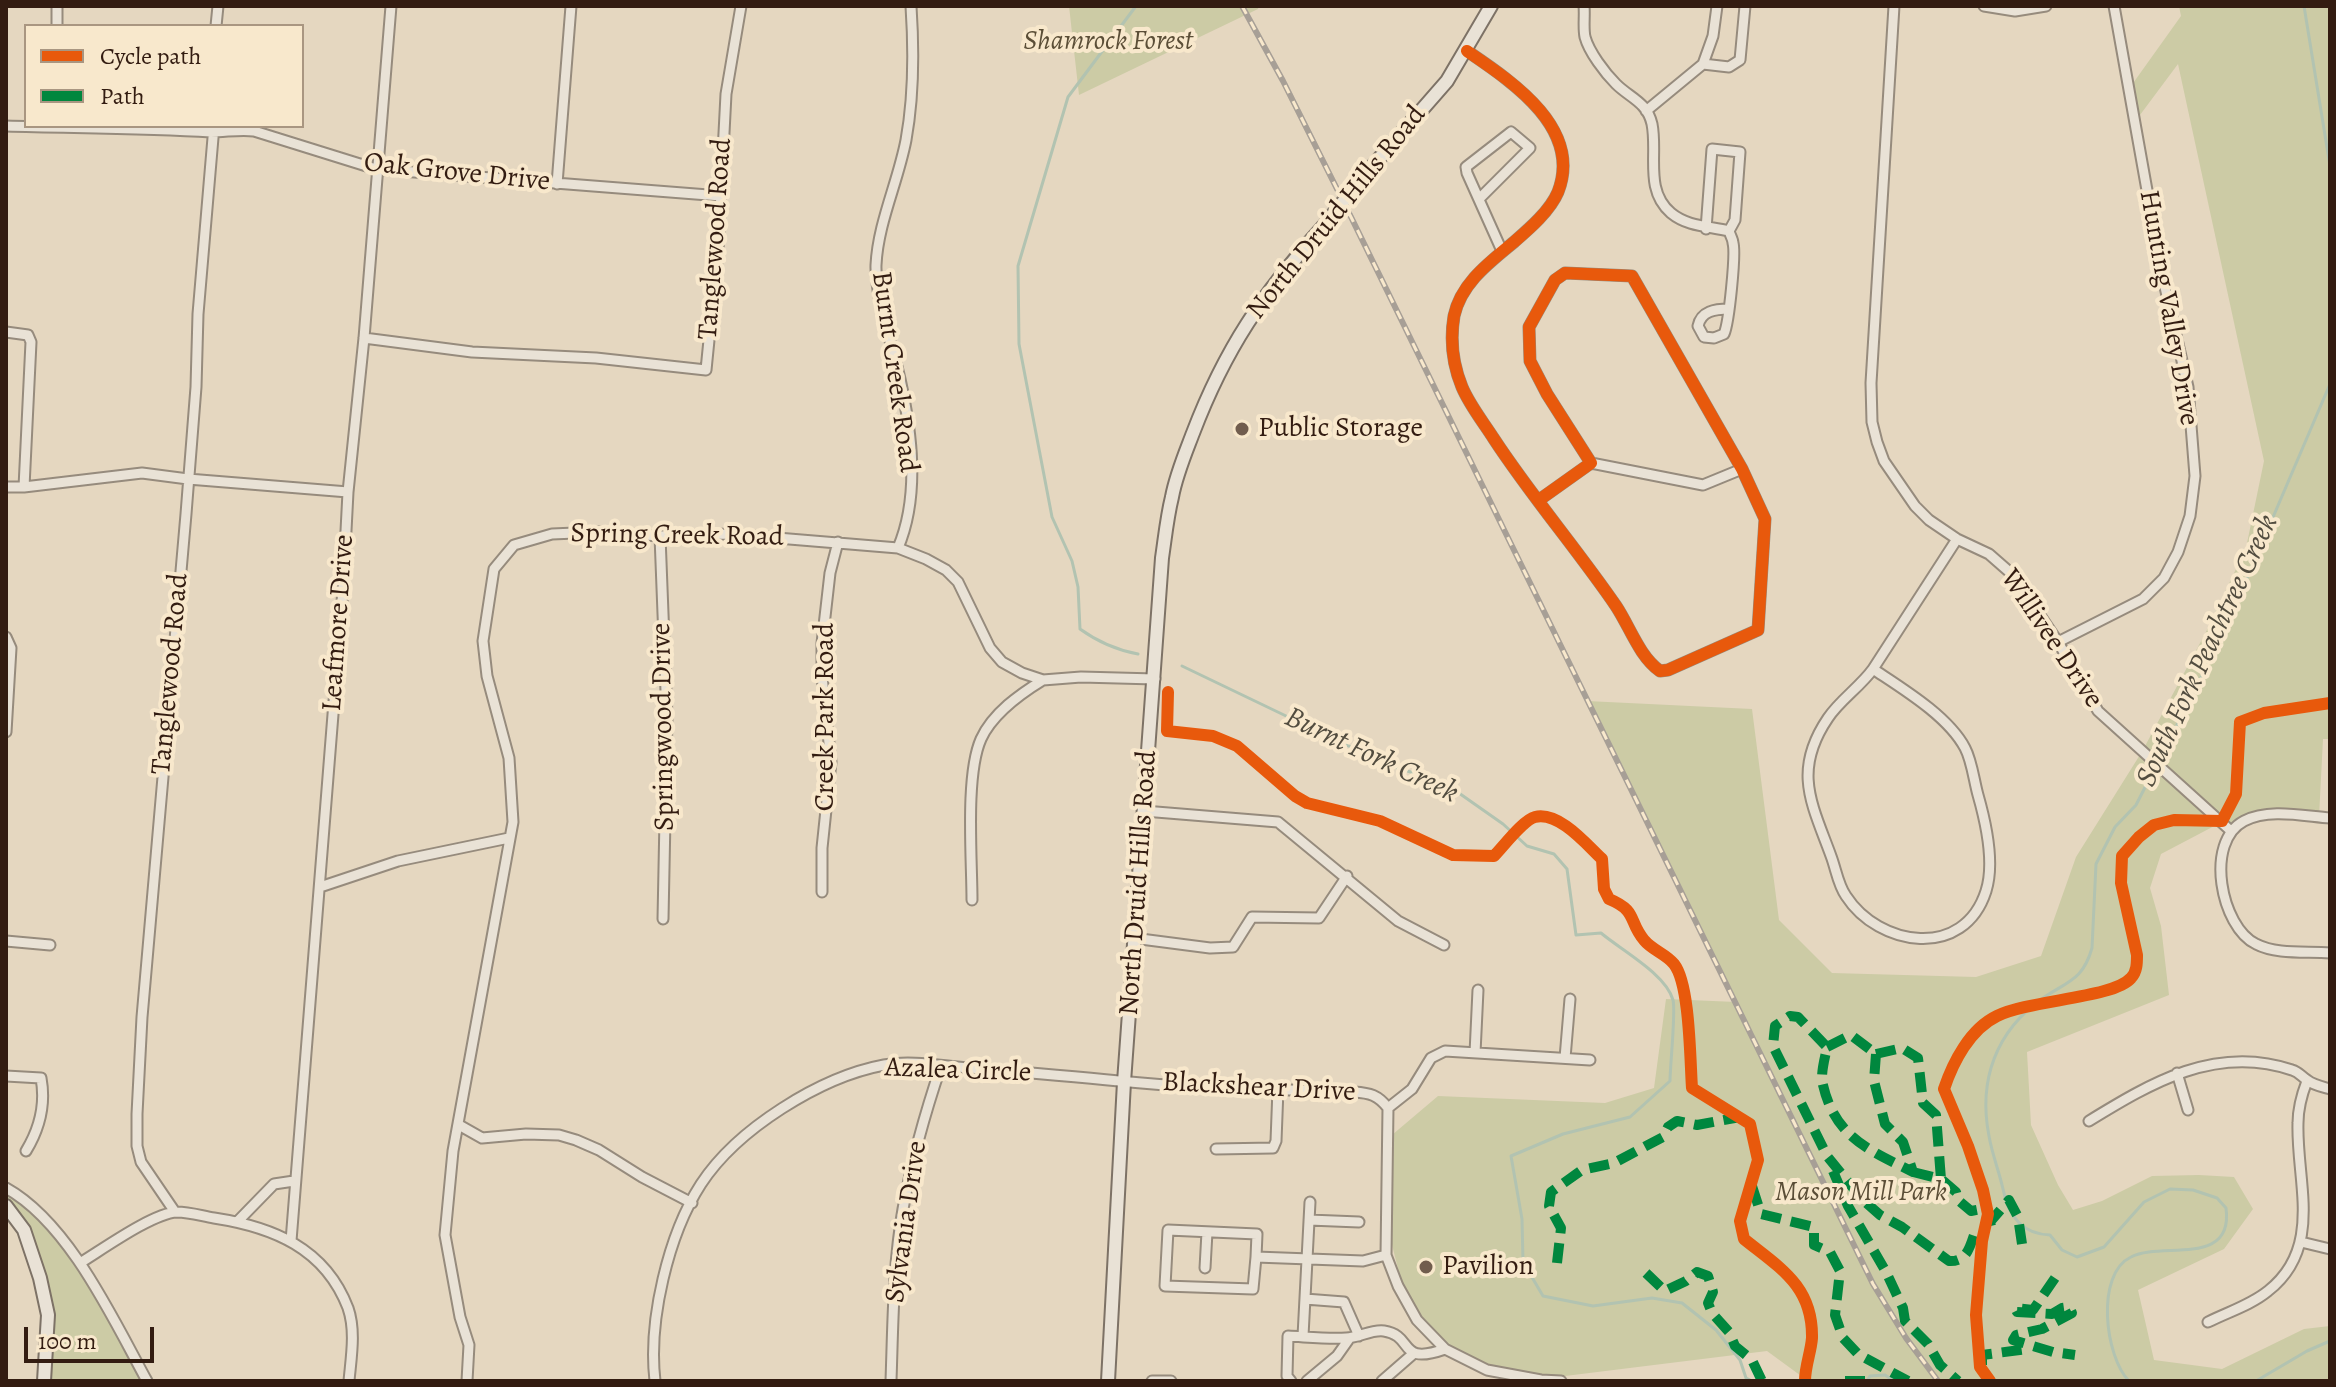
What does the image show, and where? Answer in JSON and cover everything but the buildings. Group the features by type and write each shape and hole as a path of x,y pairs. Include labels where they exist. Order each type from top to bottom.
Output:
{"main road":[{"name":"North Druid Hills Road","path":"1108,1381 1133,938 1162,558 1172,495 1183,459 1224,361 1248,320 1282,272 1447,81 1491,6"},
{"path":"6,1206 24,1230 40,1278 48,1315 44,1381"}],"street":[{"name":"Leafmore Drive","path":"291,1241 348,492 391,6"},
{"path":"557,184 571,6"},
{"name":"Tanglewood Road","path":"364,338 472,352 596,358 706,370 726,94 741,6"},
{"name":"Burnt Creek Road","path":"898,548 909,509 909,438 900,379 876,268 879,243 906,140 913,80 911,6"},
{"path":"1584,6 1585,38 1597,59 1616,84 1642,103 1652,123 1654,177 1659,199 1671,213 1706,229 1715,227 1729,231"},
{"path":"1646,111 1703,64 1713,36 1717,6"},
{"path":"1703,64 1729,67 1740,60 1745,6"},
{"name":"Willivee Drive","path":"1894,6 1872,368 1872,422 1884,461 1915,506 1929,520 1957,539 1989,554 2013,575 2058,642 2098,711 2231,831"},
{"path":"1984,6 2015,11 2046,6"},
{"name":"Hunting Valley Drive","path":"2058,642 2143,599 2164,578 2178,552 2190,516 2195,476 2188,387 2162,274 2114,6"},
{"path":"1467,51 1513,82 1544,117 1560,142 1562,162 1558,191 1546,210 1482,269 1459,300 1454,317 1452,349 1464,391 1519,476 1616,607 1651,664 1660,671 1758,630 1765,519 1742,469 1632,276 1565,273 1555,280 1529,327 1530,361 1591,463 1703,485 1742,469"},
{"name":"Oak Grove Drive","path":"166,128 254,131 376,169 721,196"},
{"name":"Tanglewood Road","path":"175,1212 141,1162 137,1146 137,1114 142,1017 215,129"},
{"path":"1479,199 1530,148 1511,132 1466,167 1479,199 1502,251"},
{"path":"1706,229 1712,149 1740,152 1735,220 1729,231 1734,245 1729,309"},
{"path":"6,332 28,335 31,342 24,487"},
{"path":"1539,500 1591,463"},
{"path":"6,487 142,473 348,492"},
{"name":"Spring Creek Road","path":"467,1381 469,1345 460,1317 445,1235 446,1202 513,822 509,758 489,688 483,641 494,569 514,545 552,534 598,532 660,536 729,534 898,548 946,570 958,582 990,648 1002,662 1022,673 1043,680 1081,677 1155,679"},
{"name":"Springwood Drive","path":"660,536 667,717 663,919"},
{"path":"1873,669 1942,721 1965,748 1985,819 1989,862 1986,891 1976,911 1960,928 1939,937 1917,940 1895,936 1866,919 1844,895 1811,806 1807,776 1814,746 1829,717 1860,687 1873,669 1957,539"},
{"name":"Creek Park Road","path":"822,892 822,848 831,762 822,676 822,643 830,573 838,542"},
{"path":"6,637 11,648 6,732"},
{"path":"972,900 971,801 981,739 1002,711 1020,694 1043,680"},
{"path":"1144,811 1278,822 1398,921 1444,945"},
{"path":"2330,818 2261,815 2243,821 2231,831 2221,852 2222,875 2232,918 2243,935 2251,942 2268,948 2330,953"},
{"path":"320,887 398,861 509,838"},
{"path":"1133,938 1210,948 1233,947 1252,917 1319,918 1347,876"},
{"path":"6,941 50,945"},
{"path":"1475,1053 1478,990"},
{"path":"1565,1058 1570,999"},
{"path":"1561,1381 1525,1380 1487,1370 1445,1349 1417,1320 1398,1286 1386,1255 1388,1108 1412,1089 1431,1058 1445,1051 1590,1060"},
{"path":"2089,1121 2140,1090 2177,1073 2211,1064 2239,1063 2291,1069 2307,1081 2330,1089"},
{"name":"Azalea Circle","path":"655,1381 655,1318 663,1281 677,1237 701,1185 726,1152 809,1093 850,1072 889,1064 1124,1082"},
{"name":"Sylvania Drive","path":"891,1381 894,1292 903,1211 921,1125 941,1066"},
{"path":"2177,1073 2188,1110"},
{"path":"6,1076 41,1078 44,1094 39,1130 26,1151"},
{"path":"2208,1322 2268,1291 2289,1268 2301,1242 2304,1208 2297,1127 2301,1097 2307,1081"},
{"name":"Blackshear Drive","path":"1124,1082 1371,1093 1388,1108"},
{"path":"1216,1149 1273,1148 1278,1089"},
{"path":"459,1125 482,1138 526,1134 559,1135 576,1140 692,1203"},
{"path":"238,1221 274,1184 294,1181"},
{"path":"6,1188 41,1216 80,1263 147,1381"},
{"path":"1303,1336 1310,1202"},
{"path":"80,1263 145,1223 175,1212 238,1221 291,1241 314,1256 337,1287 349,1310 353,1339 349,1381"},
{"path":"1309,1220 1359,1222"},
{"path":"1168,1230 1257,1234 1256,1257 1253,1289 1165,1286 1168,1230"},
{"path":"1205,1268 1207,1232"},
{"path":"2301,1242 2330,1249"},
{"path":"1256,1257 1363,1261 1386,1255"},
{"path":"1305,1299 1344,1302 1354,1337"},
{"path":"1291,1381 1287,1376 1288,1336 1354,1337 1382,1330 1393,1335 1413,1354 1425,1356 1445,1349"},
{"path":"1307,1381 1354,1337"},
{"path":"1382,1381 1413,1354"},
{"path":"1152,1381 1171,1381"}],"green space":[{"name":"Shamrock Forest","path":"1069,6 1259,6 1079,95"},
{"name":"Mason Mill Park","path":"2179,6 2328,6 2330,10 2330,739 2323,739 2319,817 2261,815 2231,831 2220,823 2161,854 2150,888 2161,926 2169,995 2027,1052 2031,1125 2073,1210 2102,1201 2152,1176 2199,1175 2234,1177 2253,1209 2224,1249 2138,1290 2154,1360 2222,1369 2304,1329 2330,1326 2330,1381 1808,1381 1767,1351 1549,1378 1465,1365 1426,1329 1403,1288 1390,1237 1392,1135 1438,1096 1605,1103 1654,1088 1666,999 1736,1002 1587,701 1752,709 1779,920 1832,973 1976,977 2041,956 2076,857 2143,750 2188,788 2144,748 2207,630 2246,548 2264,461 2178,64 2137,119 2131,86 2181,16"},
{"path":"6,1188 16,1194 80,1263 147,1381 47,1381 40,1278 6,1206"}],"waterway":[{"name":"Burnt Fork Creek","path":"1136,6 1068,97 1018,266 1019,344 1052,517 1072,561 1078,587 1080,629 1108,645 1138,654"},
{"name":"South Fork Peachtree Creek","path":"2304,6 2330,166"},
{"name":"South Fork Peachtree Creek","path":"2129,1381 2114,1354 2110,1336 2108,1297 2112,1280 2120,1266 2131,1257 2193,1249 2219,1239 2225,1227 2226,1208 2217,1198 2193,1190 2170,1189 2144,1202 2104,1247 2077,1257 2062,1250 2050,1235 2024,1227 2008,1207 1989,1136 1986,1115 1989,1076 2002,1041 2013,1026 2043,998 2074,979 2088,959 2092,948 2096,864 2115,827 2136,805 2198,684 2330,384"},
{"name":"Burnt Fork Creek","path":"1182,666 1386,764 1429,778 1456,791 1503,824 1527,846 1554,854 1567,869 1576,935 1601,933 1662,981 1669,990 1674,1006 1670,1081 1630,1117 1563,1134 1511,1156 1522,1219 1523,1262 1543,1296 1593,1306 1652,1298 1682,1303 1716,1330 1740,1360 1746,1378 1752,1381"},
{"name":"South Fork Peachtree Creek","path":"2256,1381 2330,1341"},
{"name":"Burnt Fork Creek","path":"1867,1381 1870,1376 1885,1375 1894,1381"}],"railway":[{"path":"1242,6 1352,219 1873,1284 1906,1338 1938,1381"}],"marked path":[{"path":"1876,1054 1874,1081 1885,1124 1903,1142 1913,1172 1868,1149 1845,1130 1836,1117 1822,1081 1827,1047 1798,1017 1790,1016 1775,1026 1773,1046 1827,1156 1862,1199 1880,1215 1949,1261 1964,1256 1975,1232"},
{"path":"1827,1047 1851,1035 1876,1054"},
{"path":"1876,1054 1902,1048 1918,1058 1923,1103 1936,1115 1941,1179"},
{"path":"1557,1263 1561,1228 1549,1206 1551,1192 1582,1170 1614,1163 1663,1137 1668,1127 1677,1121 1697,1125 1740,1117"},
{"path":"1833,1171 1848,1206 1886,1272 1903,1308 1905,1321 1928,1344 1940,1365 1958,1381"},
{"path":"1913,1172 1941,1179 1971,1211 1987,1208"},
{"path":"1752,1186 1761,1214 1814,1227 1814,1245 1830,1252 1840,1271 1835,1315 1843,1338 1858,1354 1908,1381"},
{"path":"1991,1226 1990,1222 2009,1200 2018,1217 2022,1244"},
{"path":"1646,1273 1665,1291 1697,1272 1708,1276 1713,1292 1708,1303 1712,1313 1729,1332 1735,1346 1752,1360 1762,1381"},
{"path":"2055,1278 2033,1310 2015,1308 2017,1312 2052,1314 2069,1307 2072,1313 2042,1329 2016,1335 2013,1340 2075,1355"},
{"path":"1982,1365 1982,1355 2027,1349"},
{"path":"1845,1381 1866,1381"}],"cycle path":[{"path":"1467,51 1522,92 1538,109 1552,127 1561,147 1563,169 1558,192 1550,206 1478,274 1458,304 1452,334 1453,352 1465,394 1509,460 1616,606 1641,649 1660,671 1758,630 1765,519 1742,469 1632,276 1565,273 1555,280 1529,327 1530,361 1591,463 1539,500"},
{"path":"1168,692 1167,731 1213,736 1237,746 1307,803 1380,821 1453,855 1494,856 1530,819 1544,817 1572,830 1602,859 1604,889 1609,899 1629,912 1644,940 1671,961 1679,974 1688,1023 1692,1088 1750,1124 1758,1160 1740,1221 1744,1239 1782,1269 1807,1305 1812,1338 1805,1381"},
{"path":"1990,1381 1980,1367 1976,1315 1982,1241 1988,1214 1968,1146 1944,1089 1952,1068 1971,1038 1997,1016 2029,1006 2090,995 2122,985 2131,978 2136,970 2137,955 2121,883 2122,856 2154,825 2174,820 2222,821 2236,794 2240,722 2264,713 2330,703"}],"place":[{"name":"Public Storage","path":"1242,429"},
{"name":"Pavilion","path":"1426,1267"}]}
